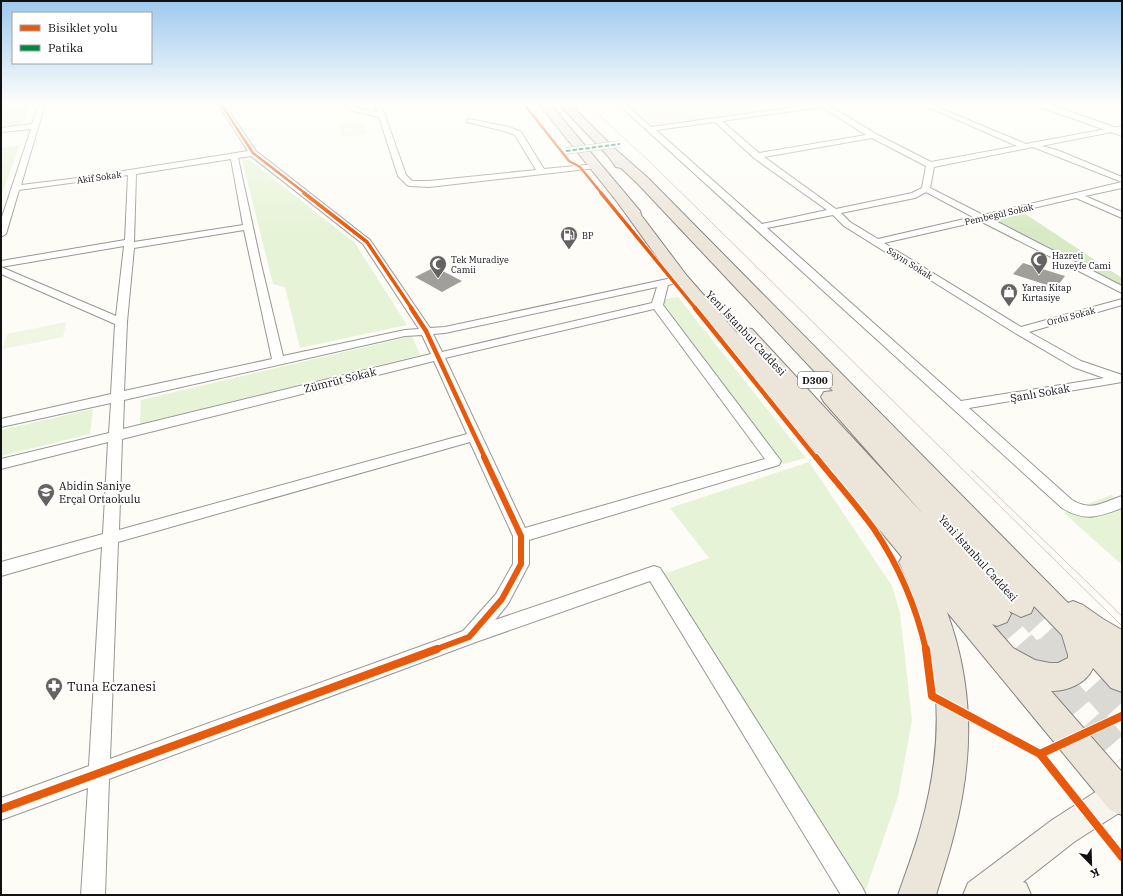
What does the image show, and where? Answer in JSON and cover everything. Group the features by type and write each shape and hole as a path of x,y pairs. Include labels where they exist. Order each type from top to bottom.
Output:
{"highway":[{"name":"Yeni İstanbul Caddesi","path":"579,146 626,203 818,412 997,614"},
{"name":"Yeni İstanbul Caddesi","path":"613,146 633,181 1021,605"},
{"path":"615,148 643,181 1122,678"},
{"path":"626,203 672,281 896,532 1121,795"},
{"path":"896,532 920,577 937,621 950,674 952,707 953,737 945,794 938,827 917,895"},
{"path":"1014,567 1093,628 1122,645"},
{"path":"996,650 1015,663 1036,674 1057,678 1068,676 1077,670 1082,663 1082,653 1072,627"}],"main road":[{"path":"981,895 1063,831 1121,795"},
{"path":"981,895 999,892 1014,895"}],"street":[{"path":"1,234 29,146"},
{"path":"248,146 253,153 368,242 426,331 521,536 521,564 502,600 469,637"},
{"path":"392,146 402,176 410,183 429,184 596,166"},
{"path":"525,146 541,171"},
{"path":"669,146 1067,504 1075,510 1084,513 1095,512 1122,502"},
{"name":"Sayın Sokak","path":"746,146 757,156 834,211 847,224 1019,331 1077,364 1121,378"},
{"path":"757,156 817,146"},
{"path":"893,146 930,165 1037,146"},
{"path":"1027,146 1054,152 1122,180"},
{"path":"566,151 615,148"},
{"name":"Akif Sokak","path":"15,188 253,153"},
{"path":"234,156 248,227 278,360"},
{"path":"926,189 930,165"},
{"path":"93,895 121,322 129,244 132,172"},
{"name":"Pembegül Sokak","path":"876,242 1122,185"},
{"path":"760,227 915,195 926,189"},
{"path":"926,189 1122,290"},
{"path":"1078,196 1122,216"},
{"path":"1,264 248,227"},
{"path":"1,270 121,322"},
{"path":"1,423 278,360 405,333 445,330 672,281"},
{"path":"521,536 774,461 657,304 672,281"},
{"name":"Zümrüt Sokak","path":"1,464 438,356 657,304"},
{"name":"Ordu Sokak","path":"1019,331 1120,305"},
{"name":"Şanlı Sokak","path":"958,406 1121,378"},
{"path":"1,569 475,436"},
{"path":"1,809 469,637 654,573 854,895"}],"green space":[{"path":"20,146 1,196 1,148"},
{"path":"242,159 250,160 355,243 407,325 300,348 285,287 273,284"},
{"path":"1024,213 1122,278 1122,286 992,218"},
{"path":"678,297 806,458 783,464 659,300"},
{"path":"66,322 63,337 3,349 7,334"},
{"path":"412,336 420,355 140,424 141,400"},
{"path":"93,409 90,434 1,456 1,430"},
{"path":"809,462 892,586 900,613 912,720 898,797 865,892 664,574 709,558 670,508"},
{"path":"1111,495 1122,502 1122,565 1064,513"}],"building":[{"name":"Hazreti Huzeyfe Cami","path":"1023,263 1065,276 1056,288 1013,274"},
{"name":"Tek Muradiye Camii","path":"435,267 462,281 442,292 415,277"}],"tunnel":[{"path":"1021,605 1062,650"},
{"path":"997,614 1028,650"},
{"path":"1027,649 1122,758"},
{"path":"1062,649 1122,714"}],"tram line":[{"path":"632,146 1122,626"},
{"path":"971,470 1122,616"}],"marked path":[{"path":"566,151 606,146"}],"cycle path":[{"path":"1,809 469,637 502,599 521,564 521,536 426,331 367,242 253,153 248,146"},
{"path":"557,146 569,161 580,167 873,528 907,588 921,628 926,649 932,696 1040,754 1122,857"},
{"path":"1040,754 1122,716"}],"place":[{"name":"BP","path":"569,250"},
{"name":"Hazreti Huzeyfe Cami","path":"1039,275"},
{"name":"Tek Muradiye Camii","path":"438,279"},
{"name":"Yaren Kitap Kırtasiye","path":"1009,307"},
{"name":"Abidin Saniye Erçal Ortaokulu","path":"46,507"},
{"name":"Tuna Eczanesi","path":"54,701"}]}
